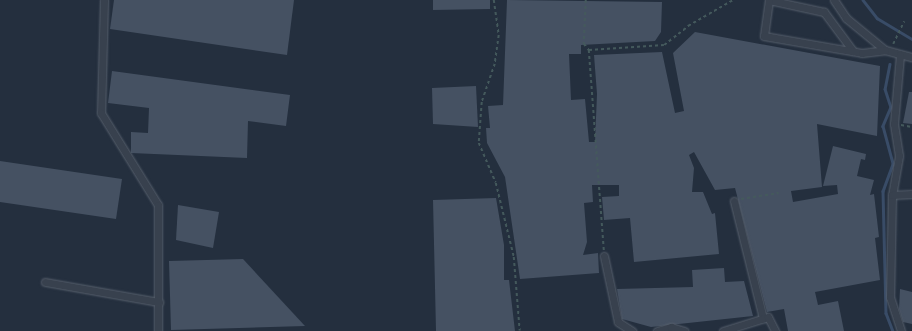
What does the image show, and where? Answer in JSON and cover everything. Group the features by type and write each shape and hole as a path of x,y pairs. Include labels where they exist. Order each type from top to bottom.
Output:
{"street":[{"path":"104,0 102,113 158,205 158,331"},
{"path":"853,51 824,12 769,0 764,36 853,51 885,50 912,57"},
{"path":"834,0 846,18 885,50"},
{"path":"900,55 894,124 899,156 892,195 890,297 901,331"},
{"path":"892,195 912,194"},
{"path":"734,200 763,318"},
{"path":"604,256 618,322 632,331"},
{"path":"45,282 159,302"},
{"path":"723,331 763,318 768,318 775,331"},
{"path":"657,331 671,327 684,331"}],"path":[{"path":"494,0 499,35 495,64 482,102 478,143 496,183 514,257 520,331"},
{"path":"586,0 584,44 588,50 604,256"},
{"path":"588,50 664,45 688,26 732,0"},
{"path":"893,42 904,21"},
{"path":"894,124 912,127"},
{"path":"734,200 779,193"}],"building":[{"path":"114,0 294,0 287,55 110,29"},
{"path":"433,0 490,0 490,9 433,10"},
{"path":"507,0 662,2 661,32 655,41 581,45 581,54 569,54 571,100 585,99 589,142 595,142 597,94 594,55 662,52 675,113 684,111 673,53 695,32 880,66 877,136 817,124 822,187 791,191 793,202 838,194 837,185 823,186 833,146 866,154 865,160 861,159 857,176 874,180 870,195 874,194 879,237 875,238 880,280 815,292 818,305 838,301 844,331 788,331 784,309 767,312 735,188 715,190 694,152 689,155 694,168 692,192 703,192 712,214 715,213 719,254 634,262 630,218 604,220 602,197 619,196 619,185 592,185 593,202 584,203 587,242 583,255 598,253 599,273 520,279 505,177 487,143 486,128 490,128 488,106 503,105"},
{"path":"112,71 290,95 286,126 248,121 247,158 131,153 131,132 148,133 149,108 108,103"},
{"path":"476,86 478,127 433,124 432,88"},
{"path":"909,92 912,92 912,124 903,123"},
{"path":"0,161 122,179 116,219 0,202"},
{"path":"496,198 504,245 504,280 509,280 515,331 436,331 433,200"},
{"path":"178,205 219,212 213,248 176,240"},
{"path":"243,259 305,326 171,330 169,261"},
{"path":"724,268 725,282 744,281 753,316 651,327 622,319 617,289 693,287 692,270"},
{"path":"900,289 912,292 912,324 903,322 899,309"}],"waterway":[{"path":"863,0 877,18 912,39"},
{"path":"890,64 885,89 891,107 883,126 893,164 883,191 886,313 893,331"}]}
